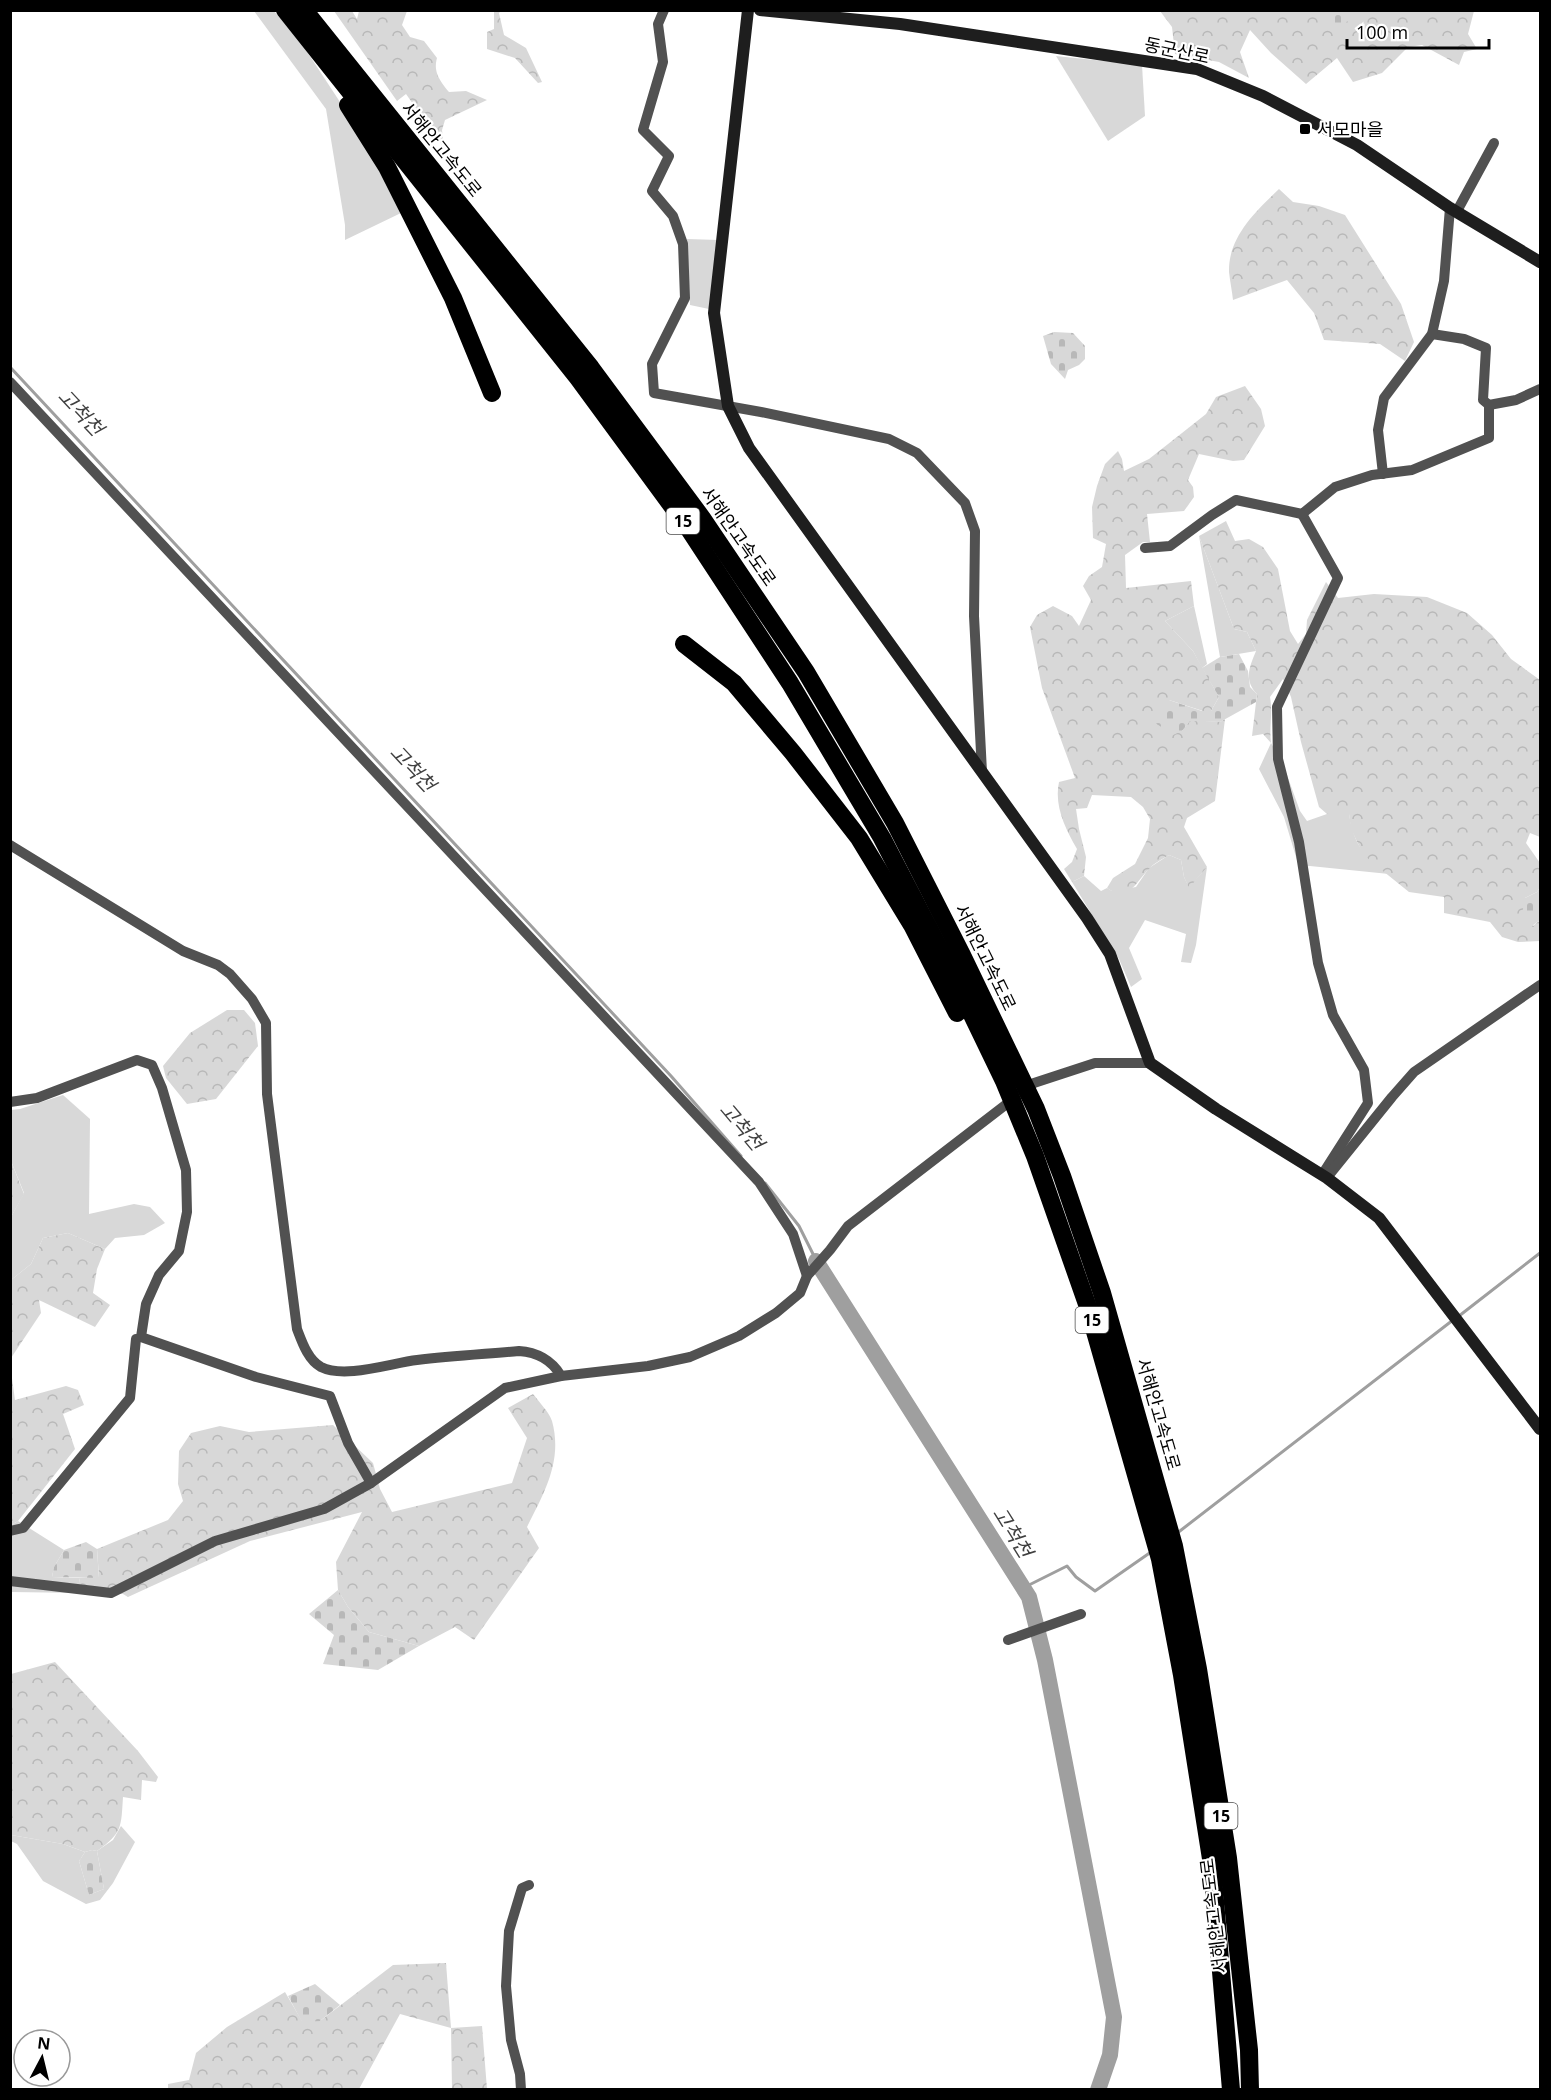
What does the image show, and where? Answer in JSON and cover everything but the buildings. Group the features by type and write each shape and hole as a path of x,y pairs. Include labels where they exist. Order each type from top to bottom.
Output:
{"highway":[{"path":"295,15 387,167 453,298 492,393"},
{"name":"서해안고속도로","path":"295,15 591,368 702,518 800,662 895,823 962,955 1018,1125 1048,1190 1158,1516 1174,1546 1198,1669 1228,1858 1249,2050 1250,2090"},
{"path":"684,645 734,683 860,838 1005,1080"},
{"name":"서해안고속도로","path":"1005,1080 1036,1109 1062,1176 1102,1293 1158,1516 1160,1559 1182,1676 1212,1865 1231,2090"}],"street":[{"path":"664,10 658,24 663,62 643,130 669,156 652,191 673,216 683,244 685,298 652,364 654,393 889,439 918,453 965,503 975,531 974,616 982,772"},
{"path":"748,10 714,314 728,406 749,448 1087,918 1110,954 1150,1063"},
{"name":"동군산로","path":"760,10 900,24 1197,69 1263,96 1357,145 1454,210 1540,262"},
{"path":"1383,474 1378,430 1384,398 1432,334 1444,281 1454,210 1494,142"},
{"path":"1432,334 1464,339 1486,348 1483,400 1489,405"},
{"path":"10,382 759,1182 794,1234 809,1274"},
{"path":"1489,405 1539,394"},
{"path":"1302,514 1335,487 1372,475 1412,471 1489,438 1489,405"},
{"path":"1145,548 1170,546 1236,500 1302,514 1338,578 1277,706 1278,759 1299,842 1318,963 1333,1015 1364,1070 1368,1103 1325,1176"},
{"path":"10,845 183,951 219,965 252,999 266,1023 267,1094 297,1329 308,1354 319,1366 333,1372 377,1369 415,1360 519,1351 531,1352 555,1365 561,1376"},
{"path":"1325,1176 1414,1072 1540,985"},
{"path":"10,1102 37,1098 137,1060 152,1065 162,1088 186,1170 187,1212 179,1251 159,1275 146,1304 141,1337 256,1377 330,1396 348,1443 371,1483"},
{"path":"10,1581 111,1593 215,1541 324,1509 371,1483 505,1388 561,1376 648,1366 690,1357 739,1336 776,1313 800,1293 809,1274 848,1226 979,1122 1034,1083 1095,1063 1150,1063 1216,1108 1325,1176 1379,1218 1540,1429"},
{"path":"10,1531 23,1528 130,1398 136,1339"},
{"path":"1013,1639 1081,1614"},
{"path":"521,2090 520,2074 512,2040 507,1986 509,1931 522,1888 530,1885"}],"green space":[{"path":"254,11 274,11 302,44 374,154 401,213 345,240 345,225 326,109"},
{"path":"334,11 352,11 357,19 359,11 407,11 402,25 410,37 424,41 437,58 437,72 449,92 466,91 487,100 445,120 442,130 444,148 406,94 397,101"},
{"path":"494,11 501,11 499,13 504,35 526,48 542,82 538,83 515,58 487,49 487,32 494,29"},
{"path":"1160,11 1474,11 1468,34 1477,49 1464,52 1459,65 1422,45 1408,47 1382,73 1353,82 1337,58 1306,84 1271,53 1250,30 1240,52 1249,78 1219,62 1175,54 1172,27"},
{"path":"1315,11 1361,11 1337,29 1320,23"},
{"path":"1056,56 1142,65 1145,116 1108,141"},
{"path":"1279,189 1293,202 1319,206 1345,215 1401,304 1414,342 1405,361 1380,344 1324,340 1314,313 1287,280 1233,300 1229,272 1233,247 1245,226"},
{"path":"687,239 719,240 709,309 690,305"},
{"path":"1054,332 1073,333 1085,346 1085,359 1068,370 1065,379 1051,364 1043,336"},
{"path":"1245,386 1261,409 1265,426 1244,460 1233,461 1199,454 1188,480 1193,487 1194,497 1184,511 1147,514 1150,542 1143,542 1125,555 1126,588 1191,581 1194,606 1165,621 1193,651 1219,697 1211,711 1203,711 1169,700 1182,731 1190,720 1220,722 1225,719 1215,801 1187,818 1184,827 1207,867 1189,888 1181,860 1169,855 1151,867 1127,892 1115,892 1107,888 1113,878 1135,864 1148,838 1150,819 1143,807 1131,797 1092,795 1087,808 1076,809 1086,857 1084,876 1072,882 1064,869 1072,862 1077,849 1068,833 1059,808 1058,791 1059,782 1075,778 1042,688 1030,627 1037,615 1053,606 1072,616 1079,626 1091,600 1083,586 1089,576 1102,567 1106,544 1093,538 1092,507 1105,464 1118,451 1124,471 1149,459 1206,414 1216,397"},
{"path":"1226,521 1235,541 1249,539 1263,547 1278,569 1290,631 1298,644 1306,634 1307,620 1326,582 1338,598 1374,594 1427,597 1467,613 1492,635 1511,659 1540,680 1540,837 1530,833 1526,843 1540,863 1540,887 1537,892 1525,898 1533,926 1540,920 1540,941 1518,942 1502,937 1490,922 1444,913 1444,897 1409,892 1363,854 1351,829 1349,814 1327,814 1319,807 1291,697 1283,679 1270,697 1271,743 1263,734 1252,736 1257,694 1250,683 1249,673 1256,651 1247,632 1234,629 1199,536"},
{"path":"1199,536 1234,629 1247,632 1256,651 1220,657"},
{"path":"1194,606 1207,664 1202,668 1193,651 1165,621"},
{"path":"1239,654 1248,671 1250,687 1257,694 1256,702 1220,722 1190,721 1182,731 1173,735 1154,722 1156,712 1169,700 1202,711 1211,711 1219,697 1202,668 1220,657"},
{"path":"1271,743 1283,764 1300,811 1307,821 1327,814 1349,814 1357,842 1373,862 1389,874 1310,866 1299,867 1284,817 1259,769"},
{"path":"1169,855 1181,860 1184,877 1189,887 1207,867 1196,945 1191,963 1181,962 1186,934 1145,920 1129,948 1142,979 1131,987 1119,959 1072,882 1084,876 1101,891 1107,888 1112,891 1136,887 1149,868"},
{"path":"1540,887 1540,920 1532,926 1526,925 1522,914 1525,898 1537,892"},
{"path":"227,1010 244,1010 255,1023 258,1046 216,1099 187,1104 166,1078 163,1066 190,1033"},
{"path":"63,1095 90,1119 89,1214 134,1204 150,1207 165,1223 144,1235 115,1238 105,1249 68,1233 43,1238 31,1264 11,1280 11,1217 24,1193 11,1161 11,1110"},
{"path":"11,1161 24,1194 11,1217"},
{"path":"68,1233 105,1249 97,1269 93,1293 110,1305 95,1327 39,1300 41,1313 11,1358 11,1280 31,1264 43,1238"},
{"path":"11,1371 15,1400 66,1386 78,1390 84,1405 63,1414 75,1449 18,1521 11,1525"},
{"path":"533,1394 551,1418 555,1436 550,1476 527,1527 539,1548 474,1640 455,1627 419,1646 369,1632 348,1607 338,1590 336,1562 362,1512 250,1541 128,1597 123,1594 82,1593 79,1578 99,1577 97,1549 168,1520 183,1501 178,1484 179,1451 191,1433 220,1426 249,1432 333,1425 373,1463 380,1489 392,1512 512,1483 527,1438 508,1408"},
{"path":"18,1521 64,1550 54,1567 52,1577 79,1578 82,1593 11,1592 11,1525"},
{"path":"86,1542 97,1549 99,1578 52,1577 54,1567 64,1550"},
{"path":"338,1590 348,1607 369,1632 419,1646 378,1670 323,1664 334,1635 309,1614"},
{"path":"55,1662 138,1751 158,1777 156,1782 142,1780 141,1800 123,1797 119,1828 112,1839 97,1851 85,1852 63,1844 11,1835 11,1674"},
{"path":"121,1826 135,1842 113,1883 100,1900 86,1904 43,1881 17,1844 11,1841 11,1835 63,1844 85,1852 79,1861 89,1895 104,1889 97,1851 113,1840"},
{"path":"97,1851 104,1889 89,1895 79,1861 85,1852"},
{"path":"446,1963 451,2028 400,2014 359,2089 168,2090 168,2084 189,2080 196,2053 227,2027 285,1992 302,2021 320,2021 393,1965"},
{"path":"315,1984 340,2005 320,2021 302,2022 288,1996"},
{"path":"482,2026 487,2089 452,2089 451,2028"}],"waterway":[{"name":"고척천","path":"10,367 671,1076 741,1156"},
{"name":"고척천","path":"765,1183 799,1226 816,1260"},
{"path":"1459,1316 1540,1253"},
{"name":"고척천","path":"816,1261 1029,1597 1045,1660 1114,2017 1110,2055 1098,2090"},
{"path":"1176,1534 1453,1320"},
{"path":"1023,1588 1067,1566 1076,1577 1095,1591 1151,1552"}],"place":[{"name":"서모마을","path":"1305,129"}]}
